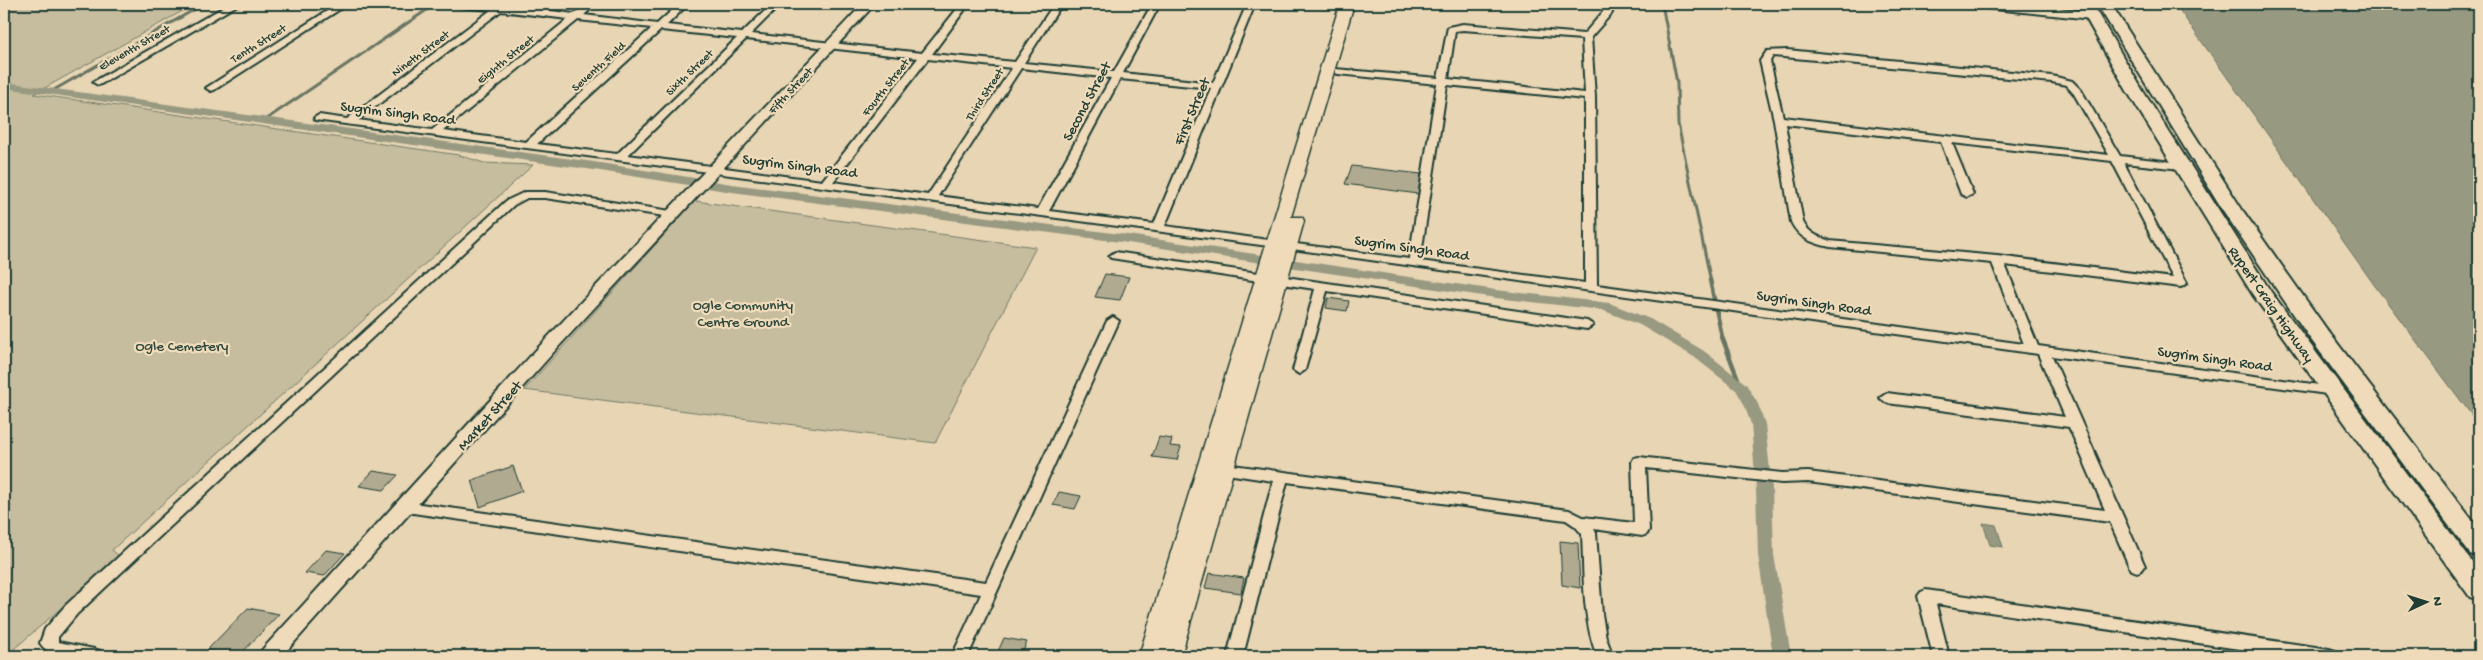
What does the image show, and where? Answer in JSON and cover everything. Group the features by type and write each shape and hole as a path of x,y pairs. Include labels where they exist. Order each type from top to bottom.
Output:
{"main road":[{"path":"1282,246 1347,4"},
{"path":"1151,656 1358,4"},
{"name":"Rupert Craig Highway","path":"2094,7 2135,92 2263,294 2479,590"},
{"name":"Rupert Craig Highway","path":"2094,7 2317,332 2479,546"},
{"path":"1169,656 1225,469 1272,278"}],"street":[{"name":"Eleventh Street","path":"98,82 234,4"},
{"name":"Tenth Street","path":"211,88 344,4"},
{"path":"460,4 502,6 576,17 831,46 1218,86"},
{"name":"Eighth Street","path":"434,133 592,4"},
{"name":"Seventh Field","path":"528,146 684,4"},
{"name":"Sixth Street","path":"619,158 777,4"},
{"name":"Fifth Street","path":"713,173 869,4"},
{"name":"Fourth Street","path":"824,185 965,4"},
{"name":"Third Street","path":"931,198 1058,4"},
{"name":"Second Street","path":"1042,213 1156,4"},
{"name":"First Street","path":"1158,228 1251,4"},
{"path":"1590,288 1590,97 1586,37 1607,13 1609,4"},
{"path":"1975,4 2094,7"},
{"name":"Nineth Street","path":"349,122 502,6"},
{"path":"1414,263 1451,30 1455,27 1586,37"},
{"path":"1787,52 2052,79 2069,83 2075,88 2116,158 2181,283 1997,260 1830,244 1812,238 1800,228 1798,222 1779,120 1765,61 1767,54 1770,53 1787,52"},
{"path":"1338,71 1590,97"},
{"name":"Sugrim Singh Road","path":"320,118 619,158 713,173 931,198 1158,228 2334,391"},
{"path":"1779,120 2181,166"},
{"path":"1945,139 1966,194"},
{"name":"Market Street","path":"269,656 671,214 713,173"},
{"path":"94,656 53,648 48,642 51,634 71,610 510,203 525,196 545,195 671,214"},
{"path":"1115,256 1587,325"},
{"path":"1997,260 2038,351 2075,423 2137,566"},
{"path":"1299,370 1322,286"},
{"path":"960,656 1112,321"},
{"path":"1888,398 2075,423"},
{"path":"1580,522 1642,530 1639,462 1782,478 1808,476 2116,518"},
{"path":"1225,469 1569,515 1580,522 1588,533 1594,614 1598,638 1605,656"},
{"path":"1235,656 1281,477"},
{"path":"406,507 990,589"},
{"path":"1941,656 1926,596 2329,656"}],"green space":[{"name":"Ogle Cemetery","path":"4,4 195,4 34,94 459,155 484,163 533,165 112,550 120,557 7,655 4,655"},
{"name":"Ogle Community Centre Ground","path":"695,201 1036,247 935,443 524,390"}],"shaded area":[{"path":"2175,4 2479,4 2479,425 2375,286"},
{"path":"1983,523 1996,525 2003,547 1990,545"}],"building":[{"path":"1352,166 1421,174 1418,194 1345,184"},
{"path":"1105,274 1129,277 1120,300 1095,297"},
{"path":"1328,298 1349,301 1347,311 1326,308"},
{"path":"1159,437 1172,439 1170,446 1181,447 1177,460 1152,457"},
{"path":"513,466 522,491 480,507 472,480"},
{"path":"373,471 398,475 384,490 359,486"},
{"path":"1059,492 1081,496 1075,509 1053,505"},
{"path":"1560,541 1578,543 1580,588 1562,585"},
{"path":"326,550 345,553 324,576 305,573"},
{"path":"1209,573 1244,578 1241,593 1205,588"},
{"path":"248,608 279,614 239,656 207,650"},
{"path":"1004,638 1027,642 1021,656 996,656"}],"waterway":[{"path":"52,91 204,4"},
{"path":"1662,4 1677,83 1678,124 1711,282"},
{"path":"265,120 434,5"},
{"path":"4,85 594,166 732,188 1128,239 1496,294 1604,306 1645,322 1699,354 1741,387 1751,404 1758,424 1764,489 1766,555 1782,656"},
{"path":"1710,280 1722,337 1741,387"}]}
